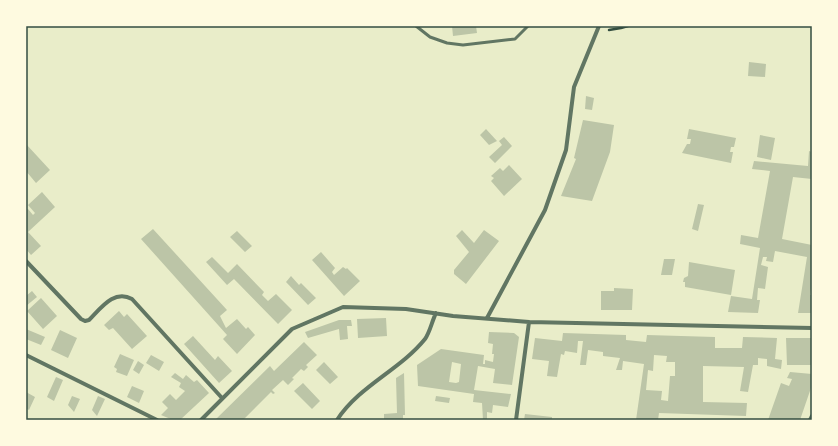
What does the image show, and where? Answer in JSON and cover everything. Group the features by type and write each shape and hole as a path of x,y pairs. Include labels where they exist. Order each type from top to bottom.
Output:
{"street":[{"path":"487,318 545,210 566,150 574,87 598,26"},
{"path":"26,261 80,319 89,320 114,297 126,296 132,299 222,398"},
{"path":"201,420 292,329 343,306 406,309 453,316 529,322 812,328"},
{"path":"337,420 367,387 406,358 426,338 436,313"},
{"path":"516,420 529,322"},
{"path":"26,355 158,420"},
{"path":"810,420 812,416"}],"lane":[{"path":"416,26 430,37 447,43 464,45 516,39 528,26"}],"path":[{"path":"609,30 628,26"}],"building":[{"path":"452,26 476,26 477,33 453,36"},
{"path":"749,62 766,64 765,77 748,76"},
{"path":"586,96 594,98 592,110 585,109"},
{"path":"583,120 614,125 610,152 592,201 561,196 576,159 574,158"},
{"path":"486,129 497,141 489,145 480,135"},
{"path":"689,129 736,138 734,147 731,147 730,152 733,152 731,163 682,153 687,144 690,144 691,139 687,139"},
{"path":"760,135 775,138 771,160 757,157"},
{"path":"504,137 512,146 495,163 489,157 502,145 499,141"},
{"path":"26,144 50,170 36,183 26,171"},
{"path":"809,151 812,152 812,179 793,177 782,239 812,245 812,281 810,295 812,295 812,313 798,313 807,257 775,251 773,262 766,261 767,257 763,257 761,265 768,267 765,289 758,288 757,300 760,300 758,313 728,312 731,296 752,299 760,248 740,244 741,235 758,238 770,171 752,169 754,161 808,166"},
{"path":"509,165 522,179 504,196 491,181 494,178 491,176 500,168 503,171"},
{"path":"42,192 55,207 28,232 41,246 31,255 26,249 26,210 28,209 33,215 35,213 28,205"},
{"path":"698,204 704,205 698,231 692,229"},
{"path":"153,229 227,310 220,316 226,328 237,319 246,329 248,327 255,335 237,354 223,339 227,335 141,239"},
{"path":"462,230 474,243 484,230 499,241 466,284 454,274 454,270 469,252 456,236"},
{"path":"237,231 252,246 245,252 230,237"},
{"path":"321,252 335,268 332,272 334,275 343,267 346,269 347,268 360,281 344,296 312,260"},
{"path":"212,257 228,273 237,264 264,292 262,295 268,301 276,294 292,310 278,324 234,279 227,285 206,262"},
{"path":"664,259 675,259 672,275 661,275"},
{"path":"689,262 735,270 731,295 685,287 685,282 683,282 684,278 688,276"},
{"path":"291,276 299,285 301,283 316,298 308,305 286,282"},
{"path":"614,288 633,289 632,310 601,310 601,291 614,291"},
{"path":"32,291 37,297 26,306 26,296"},
{"path":"41,298 57,316 43,329 27,311"},
{"path":"119,311 124,317 127,314 147,336 132,349 113,328 109,330 104,325"},
{"path":"386,318 387,336 358,338 357,319"},
{"path":"339,320 351,320 352,326 347,326 348,339 340,340 339,329 308,338 305,332"},
{"path":"26,329 45,337 41,345 26,339"},
{"path":"60,330 77,338 68,358 51,350"},
{"path":"489,332 514,333 519,337 512,385 493,383 495,369 478,366 474,390 511,394 508,407 493,405 492,413 487,412 487,420 483,420 482,403 473,402 474,394 418,386 417,365 441,349 484,355 483,364 485,364 485,360 493,362 493,344 488,343","holes":["452,362 461,364 459,382 449,382"]},
{"path":"563,333 626,335 626,340 646,342 647,335 715,337 715,348 742,348 743,337 777,338 775,359 782,360 781,369 767,366 767,359 758,358 758,365 753,365 748,392 740,391 744,367 703,366 703,402 747,403 746,416 659,413 658,420 636,420 644,364 623,361 622,370 616,370 620,358 603,356 603,352 588,350 586,365 580,365 583,341 578,341 577,353 565,351 564,355 561,354 557,377 547,376 549,361 532,359 535,338 562,341","holes":["654,355 667,356 666,362 675,362 675,376 670,376 668,401 661,400 662,391 646,390 648,370 653,371"]},
{"path":"193,336 215,360 218,356 232,371 219,383 184,344"},
{"path":"786,338 812,338 812,365 787,365"},
{"path":"304,342 317,355 306,365 308,367 304,371 301,369 292,378 294,379 288,385 283,380 272,390 275,393 273,394 271,392 243,420 215,420 270,366 274,371"},
{"path":"120,354 134,360 127,376 116,372 117,369 114,367"},
{"path":"151,355 164,362 159,371 146,363"},
{"path":"138,361 144,365 139,374 133,370"},
{"path":"324,362 338,377 330,384 316,370"},
{"path":"790,372 812,374 812,385 800,420 768,420 781,383 789,386 792,379 787,378"},
{"path":"175,373 183,379 186,375 194,382 197,380 209,393 180,420 173,420 161,415 168,408 162,402 170,394 176,400 185,391 179,387 181,383 171,377"},
{"path":"404,373 405,415 403,415 403,420 384,420 384,414 397,413 396,378"},
{"path":"56,377 63,380 54,401 47,397"},
{"path":"303,383 320,401 312,409 294,391"},
{"path":"132,386 144,391 139,403 127,397"},
{"path":"26,392 35,397 29,410 26,408"},
{"path":"72,396 80,399 74,412 68,405"},
{"path":"98,396 105,399 97,416 92,410"},
{"path":"436,396 450,398 449,403 435,401"},
{"path":"525,414 552,417 552,420 524,420"}]}
